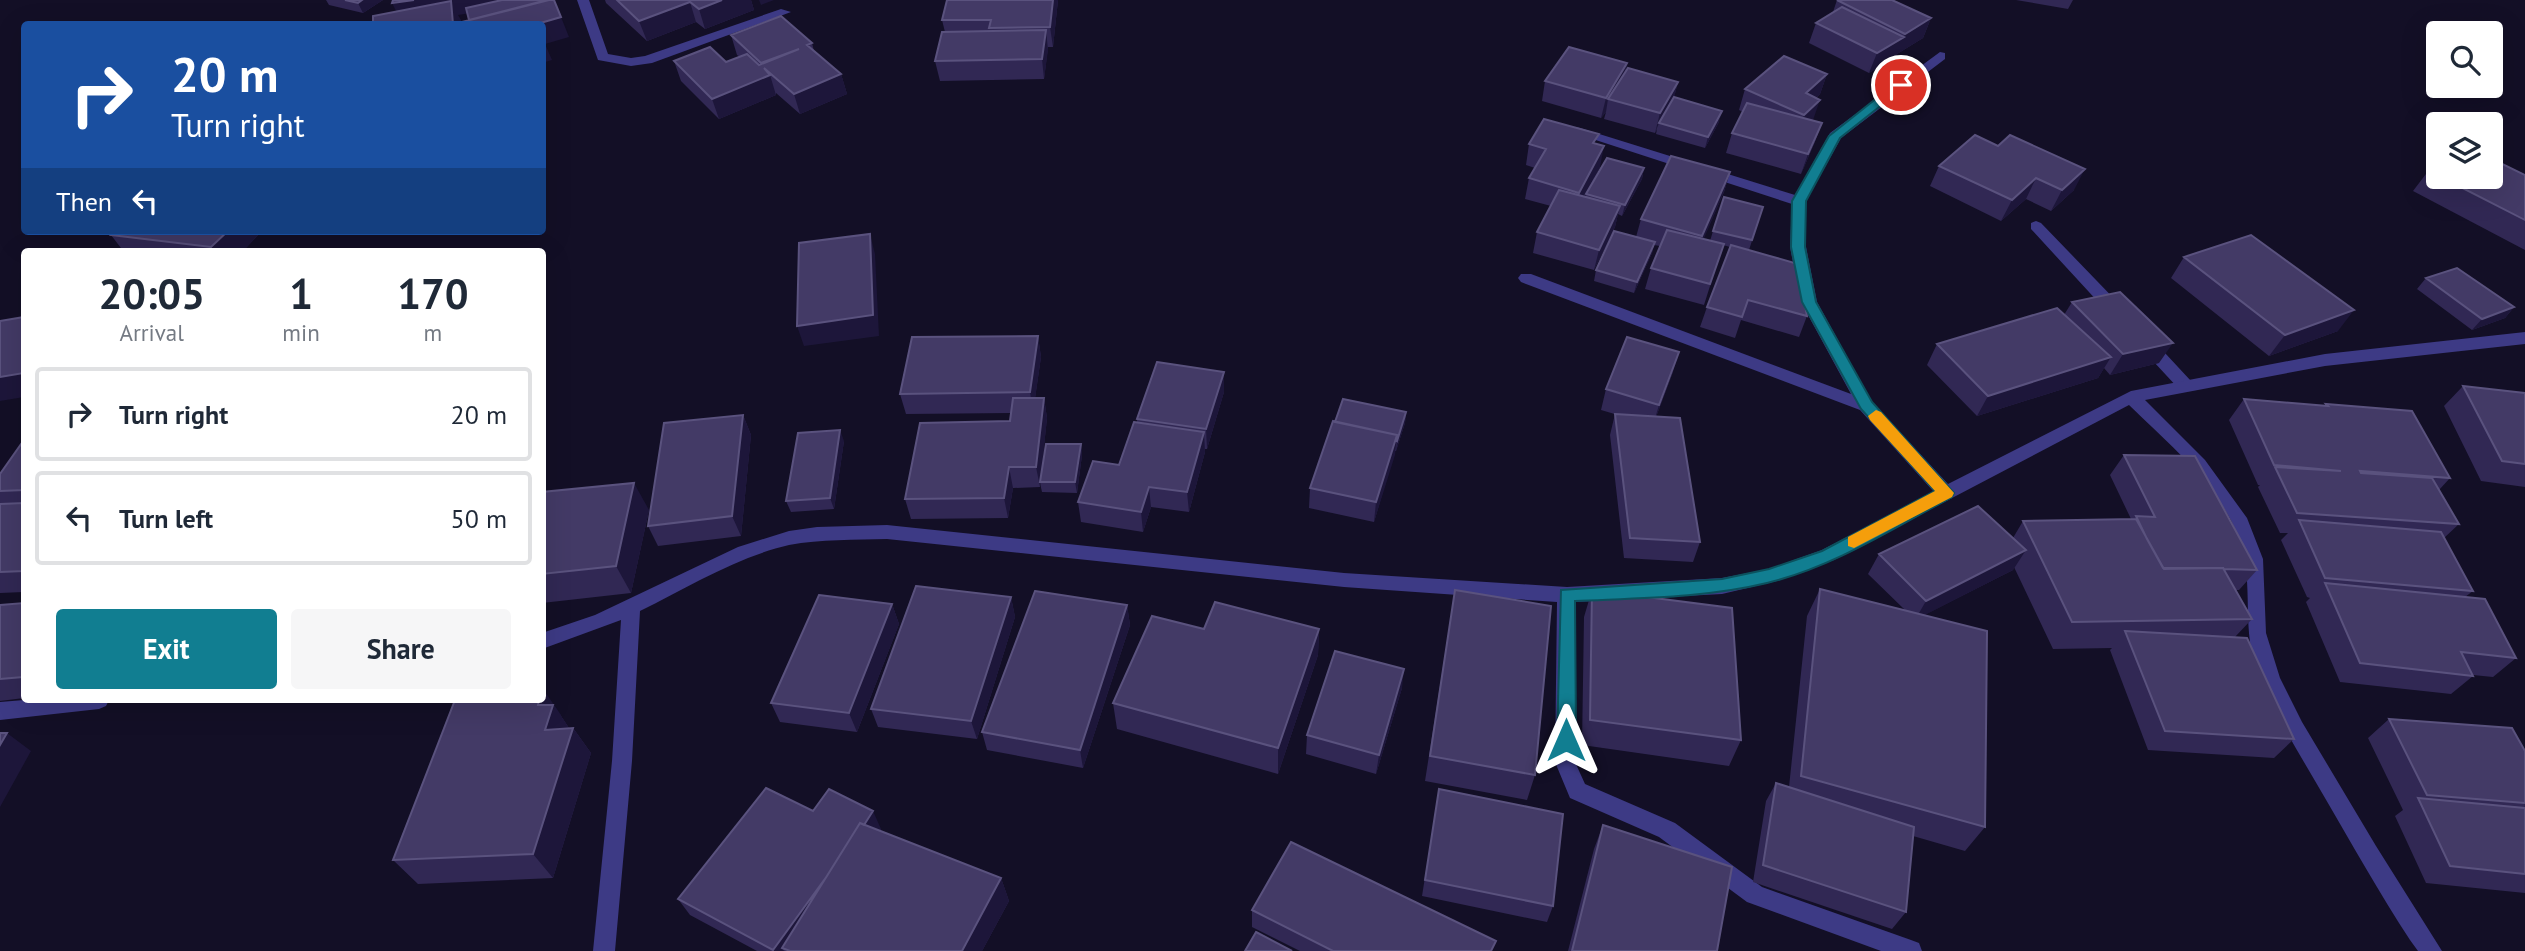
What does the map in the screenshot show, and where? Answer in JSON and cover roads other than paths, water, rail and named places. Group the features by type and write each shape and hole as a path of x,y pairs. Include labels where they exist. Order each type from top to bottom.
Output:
{"street":[{"path":"583,0 603,58 631,62 648,60 785,12"},
{"path":"1940,56 1835,136 1799,201 1798,247 1809,302 1866,405 1946,493"},
{"path":"1561,127 1799,201"},
{"path":"2036,226 2185,385"},
{"path":"1526,278 1866,405"},
{"path":"546,640 631,609 699,573 775,541 819,533 887,532 1344,580 1567,595 1722,586 1770,576 1828,555 2131,397 2325,360 2525,338"},
{"path":"2131,397 2195,460 2216,486 2244,535 2252,558 2259,607 2256,629 2262,660 2298,732 2374,862 2431,951"},
{"path":"1567,595 1565,762 1577,791 1667,830 1755,895 1911,951"},
{"path":"604,951 622,761 631,609"},
{"path":"0,711 72,703"}]}
